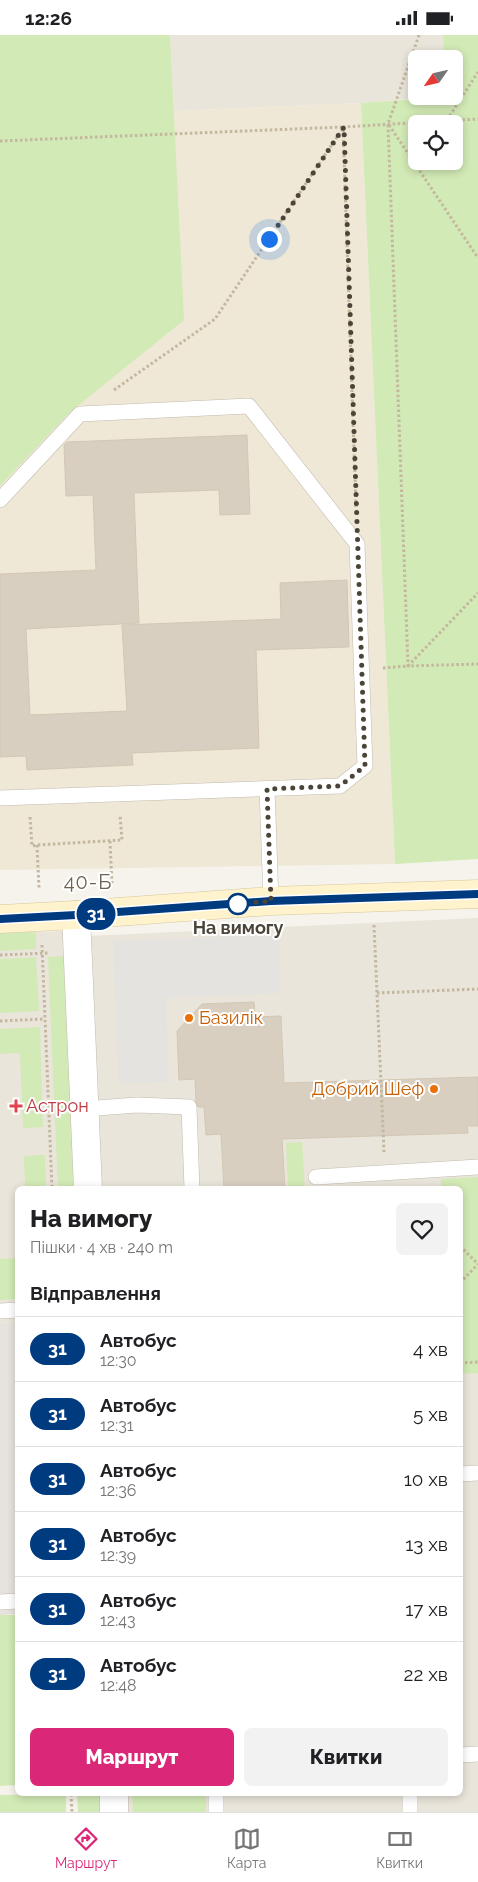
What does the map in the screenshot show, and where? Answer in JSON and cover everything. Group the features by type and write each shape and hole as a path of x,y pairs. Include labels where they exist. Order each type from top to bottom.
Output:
{"street":[{"path":"0,919 271,901 478,894"},
{"path":"76,915 88,1186"},
{"path":"114,1796 114,1812"}],"lane":[{"path":"0,500 80,414 249,406 357,544 360,669 365,766 340,786 0,798"},
{"path":"267,789 271,901"},
{"path":"84,1109 138,1105 189,1107 192,1186"},
{"path":"316,1177 478,1167"},
{"path":"0,1311 15,1310"},
{"path":"463,1474 478,1473"},
{"path":"0,1602 15,1601"},
{"path":"463,1755 478,1754"},
{"path":"216,1796 216,1812"},
{"path":"410,1796 410,1812"}],"path":[{"path":"408,666 388,124 419,35"},
{"path":"450,115 478,72"},
{"path":"463,120 478,119"},
{"path":"0,141 408,123"},
{"path":"388,124 478,258"},
{"path":"80,414 215,319 344,127"},
{"path":"344,127 357,544"},
{"path":"408,666 478,593"},
{"path":"360,669 478,664"},
{"path":"29,797 32,846 122,840 119,794"},
{"path":"110,841 112,887"},
{"path":"37,845 52,1186"},
{"path":"373,897 385,1173"},
{"path":"0,955 78,951"},
{"path":"377,993 478,989"},
{"path":"0,1021 45,1019"},
{"path":"463,1249 478,1264 463,1280"},
{"path":"463,1363 478,1363"},
{"path":"72,1796 72,1812"}],"shaded area":[{"path":"0,35 170,35 174,111 361,103 395,864 0,870"},
{"path":"170,35 443,35 444,50 408,50 408,99 361,103 174,111"},
{"path":"478,918 478,1812 127,1812 126,1796 463,1796 463,1186 100,1186 89,936"},
{"path":"64,931 75,1186 15,1186 15,1323 0,1324 0,933"},
{"path":"279,935 281,993 166,998 169,1082 118,1083 113,941"},
{"path":"15,1323 15,1614 0,1615 0,1324"}],"green space":[{"path":"0,35 170,35 184,320 70,412 0,486"},
{"path":"443,35 478,35 478,859 395,864 361,103 408,99 408,105 463,105 463,50 444,50"},
{"path":"36,932 36,949 0,951 0,933"},
{"path":"65,956 75,1186 58,1186 48,957"},
{"path":"36,957 39,1011 0,1013 0,959"},
{"path":"40,1027 43,1127 23,1128 20,1053 0,1054 0,1029"},
{"path":"302,1142 305,1186 288,1186 286,1143"},
{"path":"45,1155 46,1186 25,1186 24,1156"},
{"path":"478,1177 478,1373 463,1374 463,1186 441,1186 441,1179"},
{"path":"15,1258 15,1299 0,1300 0,1259"},
{"path":"0,1615 15,1615 15,1785 0,1786"},
{"path":"0,1795 66,1796 66,1812 0,1812"},
{"path":"77,1796 101,1796 102,1812 78,1812"},
{"path":"132,1796 206,1796 206,1812 133,1812"}],"building":[{"path":"247,435 250,514 220,515 219,490 134,493 139,623 26,629 30,715 127,711 122,625 281,619 280,583 347,580 349,647 256,650 259,748 132,753 133,765 27,770 26,756 0,757 0,574 96,570 93,495 66,496 64,445 67,442"},
{"path":"254,1002 255,1017 281,1016 284,1083 478,1077 478,1126 467,1126 468,1133 282,1139 285,1186 224,1186 221,1134 206,1135 204,1107 198,1107 196,1101 195,1079 179,1080 177,1031 202,1004"}],"bus line":[{"name":"31","path":"0,919 271,901 478,894"}],"place":[{"name":"На вимогу","path":"238,904"},
{"name":"Базилік","path":"189,1018"},
{"name":"Добрий Шеф","path":"434,1089"},
{"name":"Астрон","path":"16,1106"}],"district":[{"name":"40-Б","path":"88,882"}],"route":[{"path":"238,904 271,901 267,789 340,786 365,766 360,669 344,127 269,239"}]}
